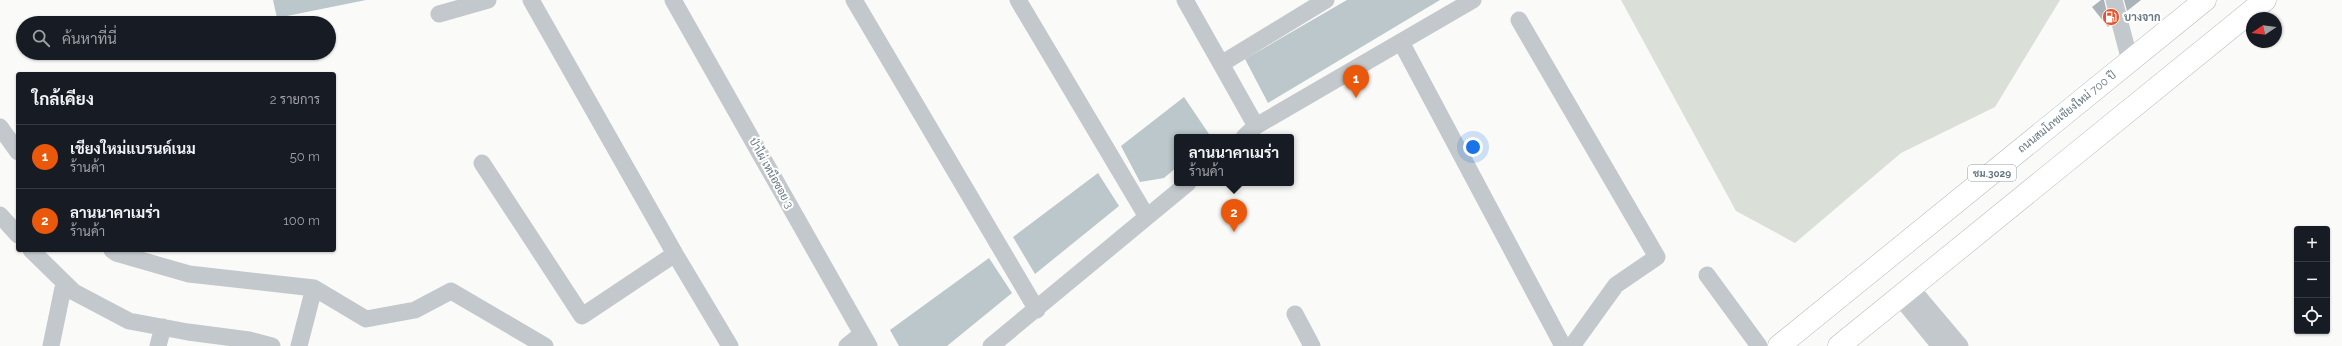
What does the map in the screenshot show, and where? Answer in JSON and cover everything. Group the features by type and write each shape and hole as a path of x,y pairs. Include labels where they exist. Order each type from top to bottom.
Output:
{"main road":[{"name":"ถนนสมโภชเชียงใหม่ 700 ปี","path":"1779,346 2205,0"},
{"path":"1849,343 1906,292 2265,0"}],"street":[{"path":"439,14 488,0"},
{"path":"531,0 726,345"},
{"name":"ป่าไผ่ เหนือซอย 3","path":"673,0 865,340"},
{"path":"854,0 1037,310"},
{"path":"1018,0 1148,217"},
{"path":"1185,0 1221,64 1250,132 1473,0"},
{"path":"1221,64 1326,0"},
{"path":"2114,0 2130,61"},
{"path":"1519,20 1657,258 1616,285 1572,346"},
{"path":"1401,42 1563,346"},
{"path":"0,126 16,149"},
{"path":"482,163 582,316 675,254"},
{"path":"991,346 1037,310 1184,186"},
{"path":"0,215 16,233"},
{"path":"33,252 74,292 129,321 249,340 272,346"},
{"path":"115,252 189,274 314,288 366,319 415,310 451,291 545,346"},
{"path":"1707,274 1759,346"},
{"path":"51,346 64,283"},
{"path":"299,346 314,288"},
{"path":"1906,292 1940,346"},
{"path":"1906,292 1960,346"},
{"path":"1295,314 1312,346"},
{"path":"158,346 163,327"},
{"path":"847,346 865,340"}],"shaded area":[{"path":"273,0 366,0 287,16 277,16"},
{"path":"1347,0 1440,0 1268,103 1245,59"},
{"path":"1621,0 2060,0 1995,107 1901,153 1795,243 1736,211"},
{"path":"1184,97 1209,134 1174,134 1174,170 1164,178 1140,182 1121,146"},
{"path":"1098,173 1119,206 1035,274 1013,237"},
{"path":"989,258 1012,293 947,346 899,346 890,330"}],"building":[{"path":"2101,0 2104,0 2110,25 2108,27 2092,7"},
{"path":"2124,0 2141,0 2127,11"}],"place":[{"name":"บางจาก","path":"2111,17"},
{"name":"เชียงใหม่แบรนด์เนม","path":"1356,98"},
{"name":"ลานนาคาเมร่า","path":"1234,232"}]}
